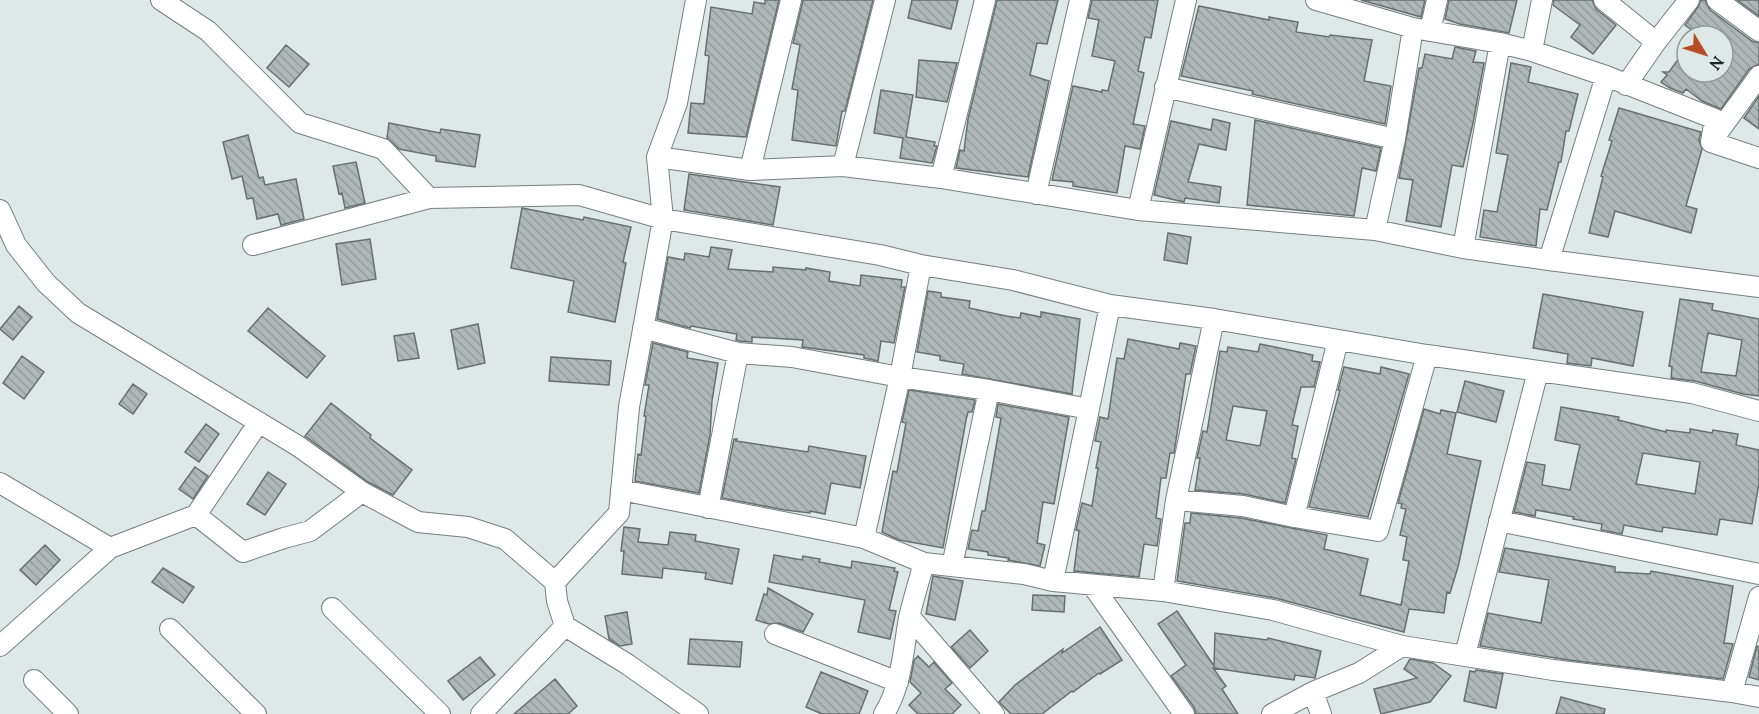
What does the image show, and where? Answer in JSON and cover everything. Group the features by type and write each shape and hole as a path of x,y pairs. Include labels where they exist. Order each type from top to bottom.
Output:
{"street":[{"path":"161,0 208,31 300,123 383,149 429,198"},
{"path":"555,582 619,513 629,407 663,219 657,157 677,103 696,0"},
{"path":"750,170 791,0"},
{"path":"843,166 885,0"},
{"path":"941,178 985,0"},
{"path":"1036,194 1080,0"},
{"path":"1138,210 1186,0"},
{"path":"1316,0 1361,6 1422,29 1532,51 1606,76 1715,118 1711,142"},
{"path":"1375,230 1422,29 1437,0"},
{"path":"1532,51 1542,0"},
{"path":"1604,0 1656,42"},
{"path":"1626,85 1689,0"},
{"path":"1717,0 1759,31"},
{"path":"1463,248 1500,43"},
{"path":"1549,260 1606,76"},
{"path":"1711,142 1759,76"},
{"path":"1165,87 1395,139"},
{"path":"1711,142 1759,158"},
{"path":"657,157 750,170 843,166 941,178 1138,210 1375,230 1463,248 1759,288"},
{"path":"254,245 429,198 579,195 663,219 1013,280 1110,305 1214,319 1427,355 1692,393 1759,411"},
{"path":"0,210 16,245 46,283 78,313 298,446 362,492 418,522 468,527 505,539 555,582 557,601 565,626 627,664 698,714"},
{"path":"864,538 900,377 921,265"},
{"path":"1053,581 1110,305"},
{"path":"1163,591 1176,500 1214,319"},
{"path":"643,328 738,353 792,357 1089,409"},
{"path":"1294,517 1338,340"},
{"path":"708,508 738,353"},
{"path":"1176,500 1243,506 1378,531 1427,355"},
{"path":"1465,655 1538,371"},
{"path":"952,566 989,390"},
{"path":"0,646 110,548 196,515 259,422"},
{"path":"0,483 110,548"},
{"path":"621,490 864,538 924,563 1024,574 1053,581 1163,591 1272,610 1402,646 1552,670 1759,697"},
{"path":"196,515 243,552 310,531 362,492"},
{"path":"1499,521 1759,574"},
{"path":"884,714 892,701 898,682 910,617 924,563"},
{"path":"1092,585 1184,714"},
{"path":"1732,692 1759,597"},
{"path":"332,608 440,714"},
{"path":"910,617 994,714"},
{"path":"481,714 565,626"},
{"path":"170,629 256,714"},
{"path":"775,634 898,682"},
{"path":"1272,714 1313,692 1359,673 1402,646"},
{"path":"34,680 68,714"},
{"path":"1313,692 1321,714"}],"building":[{"path":"765,0 779,0 746,137 688,133 691,103 704,104 709,56 705,55 711,7 752,14 754,2 765,4"},
{"path":"803,0 873,0 845,111 842,111 836,146 792,140 798,90 792,89 800,45 793,43"},
{"path":"912,0 958,0 951,29 908,18"},
{"path":"997,0 1058,0 1047,44 1037,43 1030,75 1049,81 1028,177 956,168 960,150 964,151 968,119"},
{"path":"1092,0 1158,0 1151,38 1145,37 1138,71 1144,73 1133,124 1145,126 1140,149 1125,146 1117,193 1073,186 1073,182 1052,180 1073,86 1102,92 1102,90 1108,91 1115,61 1092,56 1099,20 1088,18"},
{"path":"1361,0 1425,0 1421,17"},
{"path":"1449,0 1517,0 1509,33 1445,19"},
{"path":"1554,0 1592,0 1596,9 1616,25 1593,54 1571,37 1580,25 1553,5"},
{"path":"1701,0 1705,0 1710,10 1729,24 1686,24"},
{"path":"1737,0 1759,0 1759,16"},
{"path":"1199,6 1269,20 1269,17 1298,22 1296,32 1372,40 1364,81 1391,86 1385,124 1252,94 1253,91 1181,76"},
{"path":"1735,28 1752,41 1759,43 1759,64 1749,69 1721,109 1702,101 1686,89 1683,93 1661,82 1667,75 1663,72 1669,72 1675,64 1675,84 1735,84"},
{"path":"286,45 309,64 289,87 267,68"},
{"path":"1455,47 1476,51 1473,62 1484,63 1463,167 1452,165 1441,227 1406,221 1413,180 1399,178 1419,68 1422,68 1425,54 1452,59"},
{"path":"919,60 957,63 947,102 916,97"},
{"path":"1511,63 1531,67 1528,82 1578,94 1569,131 1566,131 1561,162 1559,162 1547,210 1540,209 1536,246 1480,237 1484,210 1497,212 1508,155 1496,153"},
{"path":"881,90 913,95 906,137 935,142 934,146 937,146 932,163 900,158 903,138 874,133"},
{"path":"1759,96 1759,129 1744,118"},
{"path":"1619,108 1701,132 1699,140 1702,149 1686,206 1697,209 1691,233 1615,211 1608,237 1589,233 1603,177 1601,176 1612,141 1609,140"},
{"path":"1213,119 1230,123 1226,150 1199,144 1188,182 1221,187 1219,203 1185,198 1184,202 1154,195 1171,121 1211,130"},
{"path":"1255,120 1381,148 1376,171 1362,168 1354,216 1247,205"},
{"path":"389,123 440,133 441,129 480,135 475,167 436,161 436,156 399,149 387,138"},
{"path":"248,135 259,178 263,177 265,185 296,179 304,219 281,225 278,214 257,219 253,198 247,199 242,176 232,179 223,142"},
{"path":"356,162 365,203 345,208 342,193 339,194 333,166"},
{"path":"689,174 780,187 773,225 684,210"},
{"path":"522,208 631,227 623,262 626,263 615,322 568,312 574,281 511,268"},
{"path":"1168,233 1191,237 1187,264 1164,260"},
{"path":"370,239 376,279 342,285 336,244"},
{"path":"711,247 732,250 728,269 773,272 773,267 806,270 806,268 830,272 829,281 860,286 861,275 902,280 901,287 905,287 894,343 881,341 878,361 864,358 864,355 802,347 803,340 752,337 752,342 740,341 736,340 737,334 691,326 690,328 657,319 668,257 684,260 685,253 709,257"},
{"path":"928,291 941,293 941,297 970,301 969,308 1006,316 1020,318 1021,313 1041,317 1041,312 1080,319 1072,394 962,374 964,364 940,360 940,356 917,352"},
{"path":"1543,294 1643,312 1633,366 1592,358 1591,366 1567,363 1568,354 1533,348"},
{"path":"1680,299 1713,304 1712,310 1759,319 1759,396 1695,381 1671,378 1672,367 1669,366","holes":["1708,333 1742,340 1736,376 1701,372"]},
{"path":"19,306 32,317 13,340 0,329"},
{"path":"268,308 325,356 307,378 248,331"},
{"path":"478,324 485,363 458,369 451,330"},
{"path":"414,333 419,358 398,361 394,336"},
{"path":"1128,339 1179,349 1180,343 1196,346 1190,374 1186,374 1174,453 1170,453 1166,478 1161,478 1156,518 1161,519 1157,546 1144,544 1139,577 1074,571 1079,531 1076,530 1082,503 1092,506 1101,442 1095,441 1100,417 1108,419 1117,358 1124,359"},
{"path":"653,343 688,352 687,358 718,363 710,435 699,493 635,481 638,454 641,455 649,385 645,385"},
{"path":"1260,344 1313,355 1312,361 1320,362 1314,387 1301,387 1292,425 1298,426 1292,456 1296,459 1285,503 1244,494 1195,490 1200,458 1197,458 1203,431 1207,432 1220,351 1227,352 1228,347 1258,352","holes":["1233,406 1267,411 1260,446 1226,440"]},
{"path":"22,356 44,372 24,399 3,383"},
{"path":"551,357 611,361 609,385 549,381"},
{"path":"1344,367 1380,374 1381,367 1409,374 1368,517 1309,507"},
{"path":"1465,381 1504,391 1496,422 1457,412"},
{"path":"133,384 147,394 133,414 119,404"},
{"path":"909,390 975,400 972,412 968,412 966,420 943,548 899,540 882,532 893,471 897,472 906,423 902,422"},
{"path":"331,403 371,435 370,438 412,470 393,495 368,482 305,436"},
{"path":"998,404 1069,417 1054,504 1043,502 1037,543 1045,545 1040,566 968,549 972,530 978,531 982,511 985,511 1001,418 996,417"},
{"path":"1561,407 1619,417 1618,420 1666,432 1666,430 1690,433 1690,429 1738,434 1736,445 1759,450 1759,483 1752,524 1720,519 1717,535 1663,527 1662,532 1624,525 1622,534 1601,530 1602,524 1573,519 1574,517 1536,510 1535,516 1514,512 1527,462 1545,465 1542,485 1570,490 1580,445 1555,440","holes":["1643,453 1700,462 1695,494 1636,484"]},
{"path":"1424,409 1440,414 1441,410 1456,413 1447,454 1481,461 1458,567 1450,593 1447,592 1444,613 1409,609 1404,632 1275,598 1177,581 1185,523 1190,523 1191,513 1241,518 1327,535 1324,549 1368,559 1360,595 1401,605 1409,561 1403,560 1407,537 1400,535 1406,509 1401,508 1402,504 1398,503"},
{"path":"206,424 219,434 199,462 185,452"},
{"path":"734,439 808,452 809,446 866,456 860,488 831,483 825,514 785,510 722,498"},
{"path":"195,467 208,476 193,499 179,489"},
{"path":"268,472 286,484 265,515 247,504"},
{"path":"624,527 640,529 638,542 668,545 670,532 696,535 695,541 739,549 732,584 705,579 706,573 663,568 662,578 622,574 624,551 621,551"},
{"path":"45,545 60,560 36,585 20,570"},
{"path":"1505,548 1615,567 1615,572 1650,574 1651,571 1733,586 1724,643 1733,644 1723,679 1569,660 1480,646 1488,613 1541,623 1549,580 1499,572"},
{"path":"774,555 802,560 803,556 820,559 819,562 851,568 852,561 895,568 894,571 898,572 889,610 896,611 890,639 858,632 865,600 769,582"},
{"path":"163,568 194,587 183,603 152,582"},
{"path":"933,576 963,581 955,620 926,614"},
{"path":"768,588 813,614 803,632 779,623 769,624 756,620"},
{"path":"1033,595 1065,596 1064,612 1032,610"},
{"path":"1177,611 1214,666 1215,633 1267,640 1268,638 1321,651 1315,678 1295,675 1294,680 1213,668 1226,686 1222,689 1238,714 1196,714 1194,707 1171,676 1186,665 1158,624"},
{"path":"627,612 632,644 620,646 609,639 605,616"},
{"path":"1100,627 1122,660 1072,691 1042,714 1011,714 999,702 1015,685 1063,649 1062,653"},
{"path":"970,630 988,651 970,668 951,647"},
{"path":"690,639 742,642 740,667 688,664"},
{"path":"1757,646 1759,647 1759,680 1749,677"},
{"path":"918,656 929,667 934,662 952,683 945,689 961,705 952,714 918,714 909,705 921,693 910,682 914,660"},
{"path":"480,657 495,675 463,700 448,681"},
{"path":"1410,659 1433,663 1451,676 1430,702 1381,714 1374,689 1417,678 1404,669"},
{"path":"1476,670 1503,674 1496,708 1464,701 1470,671 1475,672"},
{"path":"821,672 868,691 859,714 822,714 806,707"},
{"path":"555,679 577,706 568,714 514,714"},
{"path":"1561,697 1605,709 1604,714 1556,714"}]}
